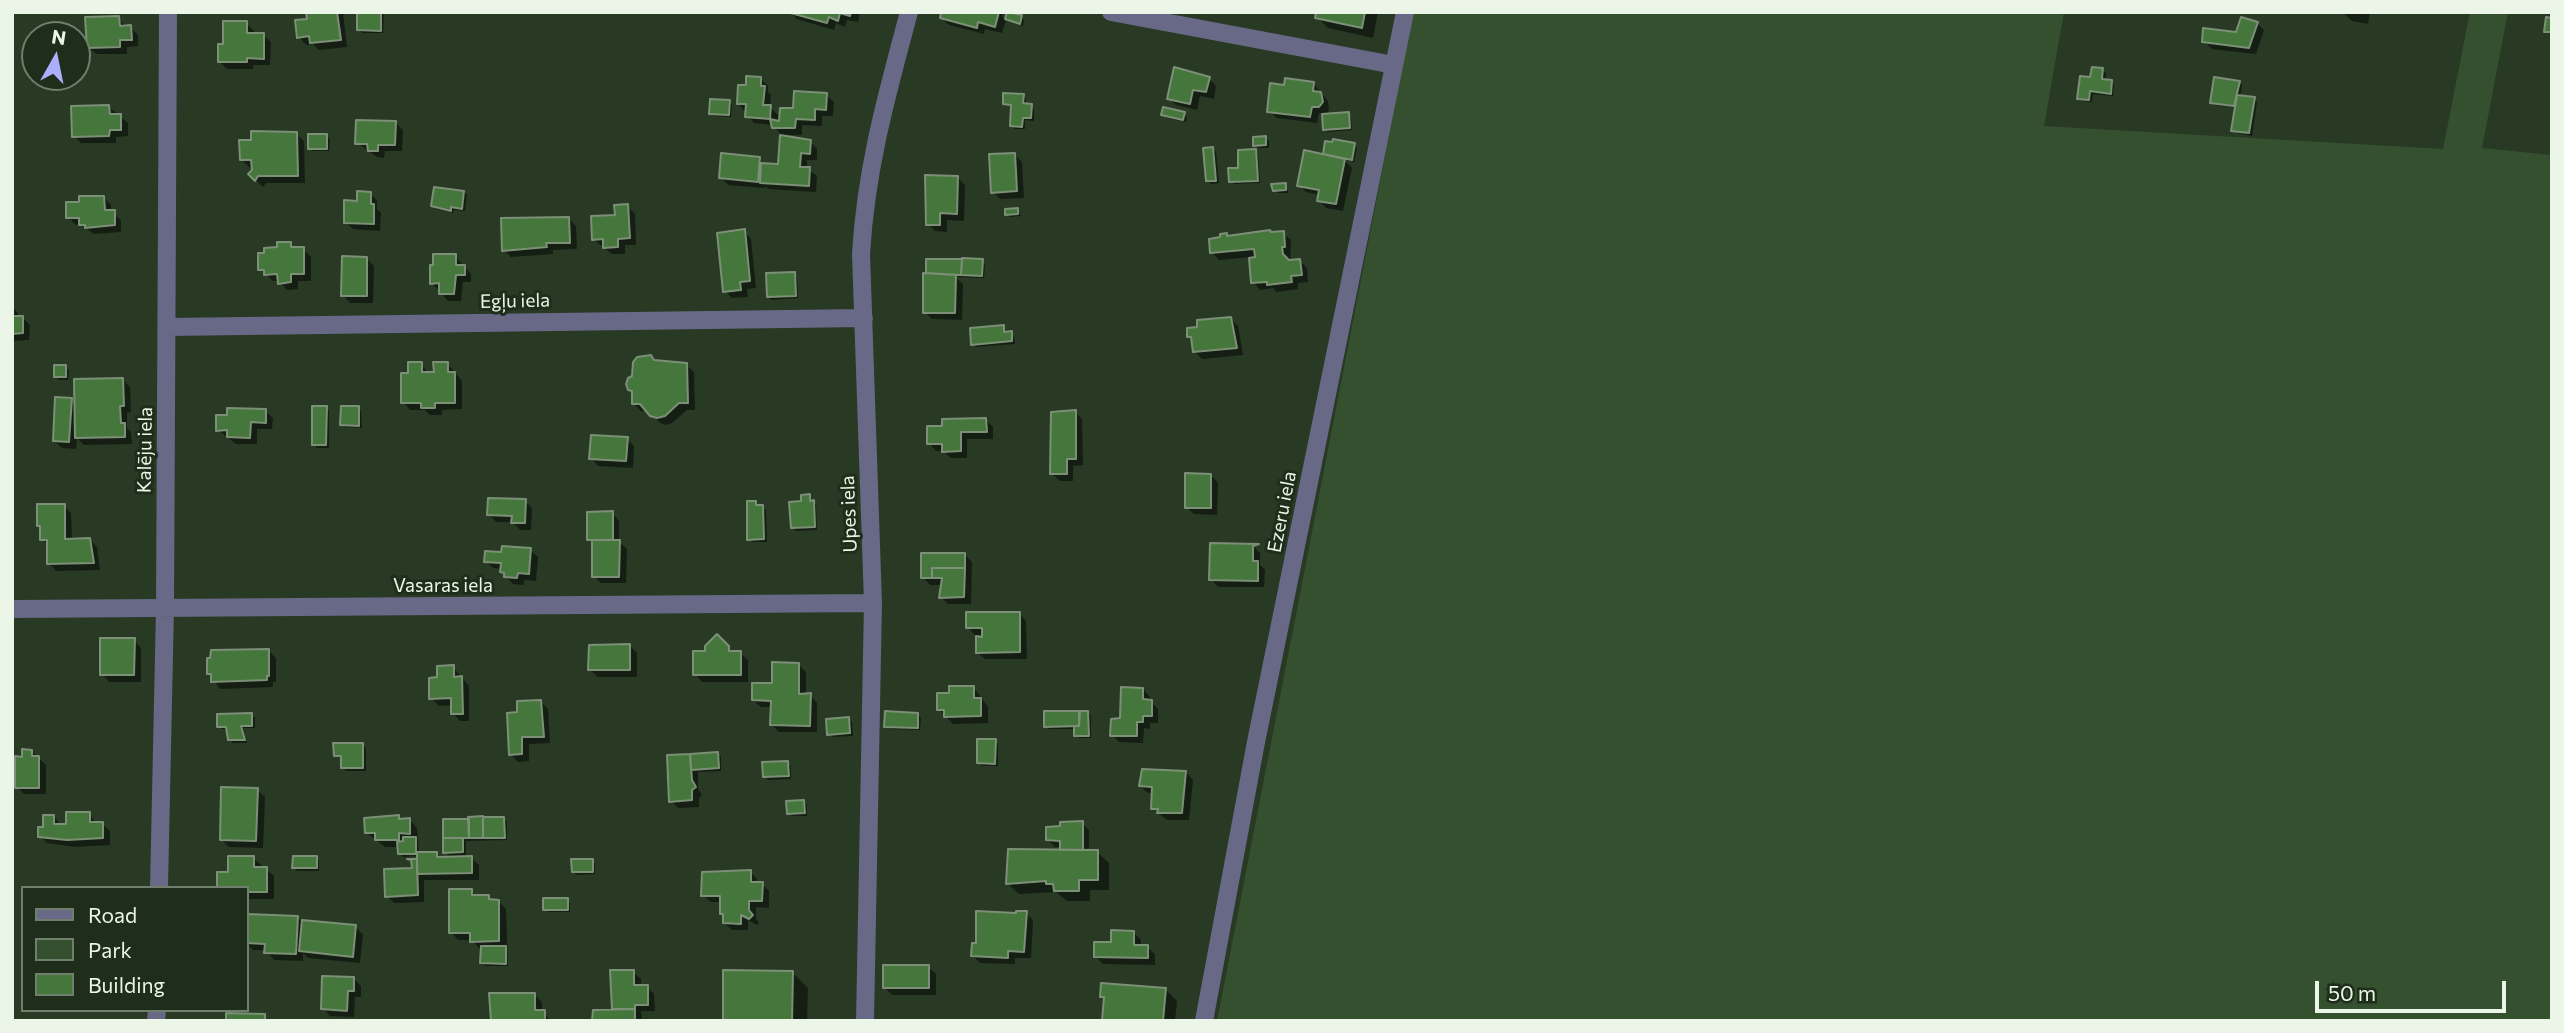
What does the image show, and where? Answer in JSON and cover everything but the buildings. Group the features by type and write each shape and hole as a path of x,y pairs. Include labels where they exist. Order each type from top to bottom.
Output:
{"street":[{"name":"Kalēju iela","path":"159,886 165,608 168,12"},
{"name":"Upes iela","path":"865,1021 873,603 861,254 864,204 877,129 909,12"},
{"path":"1111,12 1394,65"},
{"name":"Ezeru iela","path":"1204,1021 1256,743 1405,12"},
{"name":"Egļu iela","path":"167,327 864,318"},
{"name":"Vasaras iela","path":"12,609 873,603"}],"green space":[{"path":"1413,12 2064,12 2044,126 2443,149 2470,12 2508,12 2482,148 2552,155 2552,1021 1217,1021"}]}
